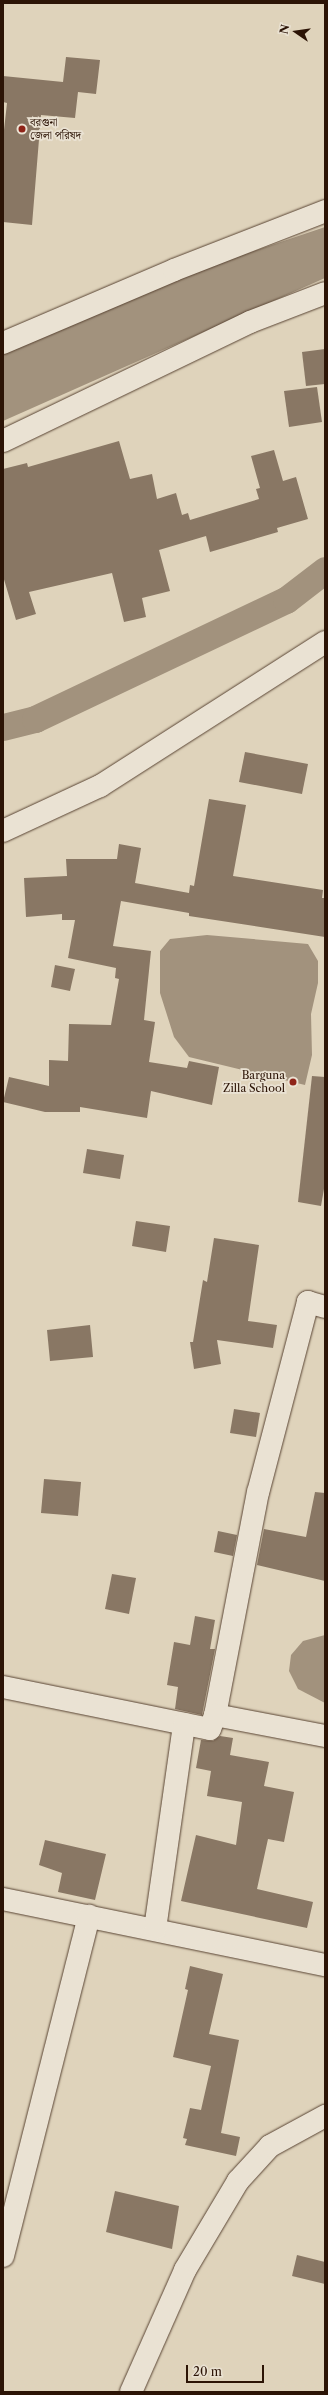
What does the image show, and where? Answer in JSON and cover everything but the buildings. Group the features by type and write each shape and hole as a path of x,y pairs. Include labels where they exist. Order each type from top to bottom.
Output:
{"street":[{"path":"3,343 174,270 325,211"},
{"path":"3,441 250,322 325,293"},
{"path":"3,831 100,786 325,642"},
{"path":"3,1687 210,1730 215,1715 258,1492 308,1302 325,1307"},
{"path":"215,1715 325,1736"},
{"path":"155,1928 184,1724"},
{"path":"3,1899 155,1928 325,1965"},
{"path":"3,2256 89,1916"},
{"path":"131,2392 185,2270 238,2181 270,2146 325,2116"}],"shaded area":[{"path":"325,227 325,278 3,421 3,350 171,279"},
{"path":"207,935 308,944 318,961 318,983 311,1014 312,1055 305,1085 189,1057 174,1037 160,993 160,951 170,939"},
{"path":"325,1635 325,1703 298,1689 289,1671 291,1655 303,1641"}],"waterway":[{"path":"3,727 35,719 286,600 325,570"}],"place":[{"name":"বরগুনা জেলা পরিষদ","path":"22,129"},
{"name":"Barguna Zilla School","path":"293,1082"}]}
